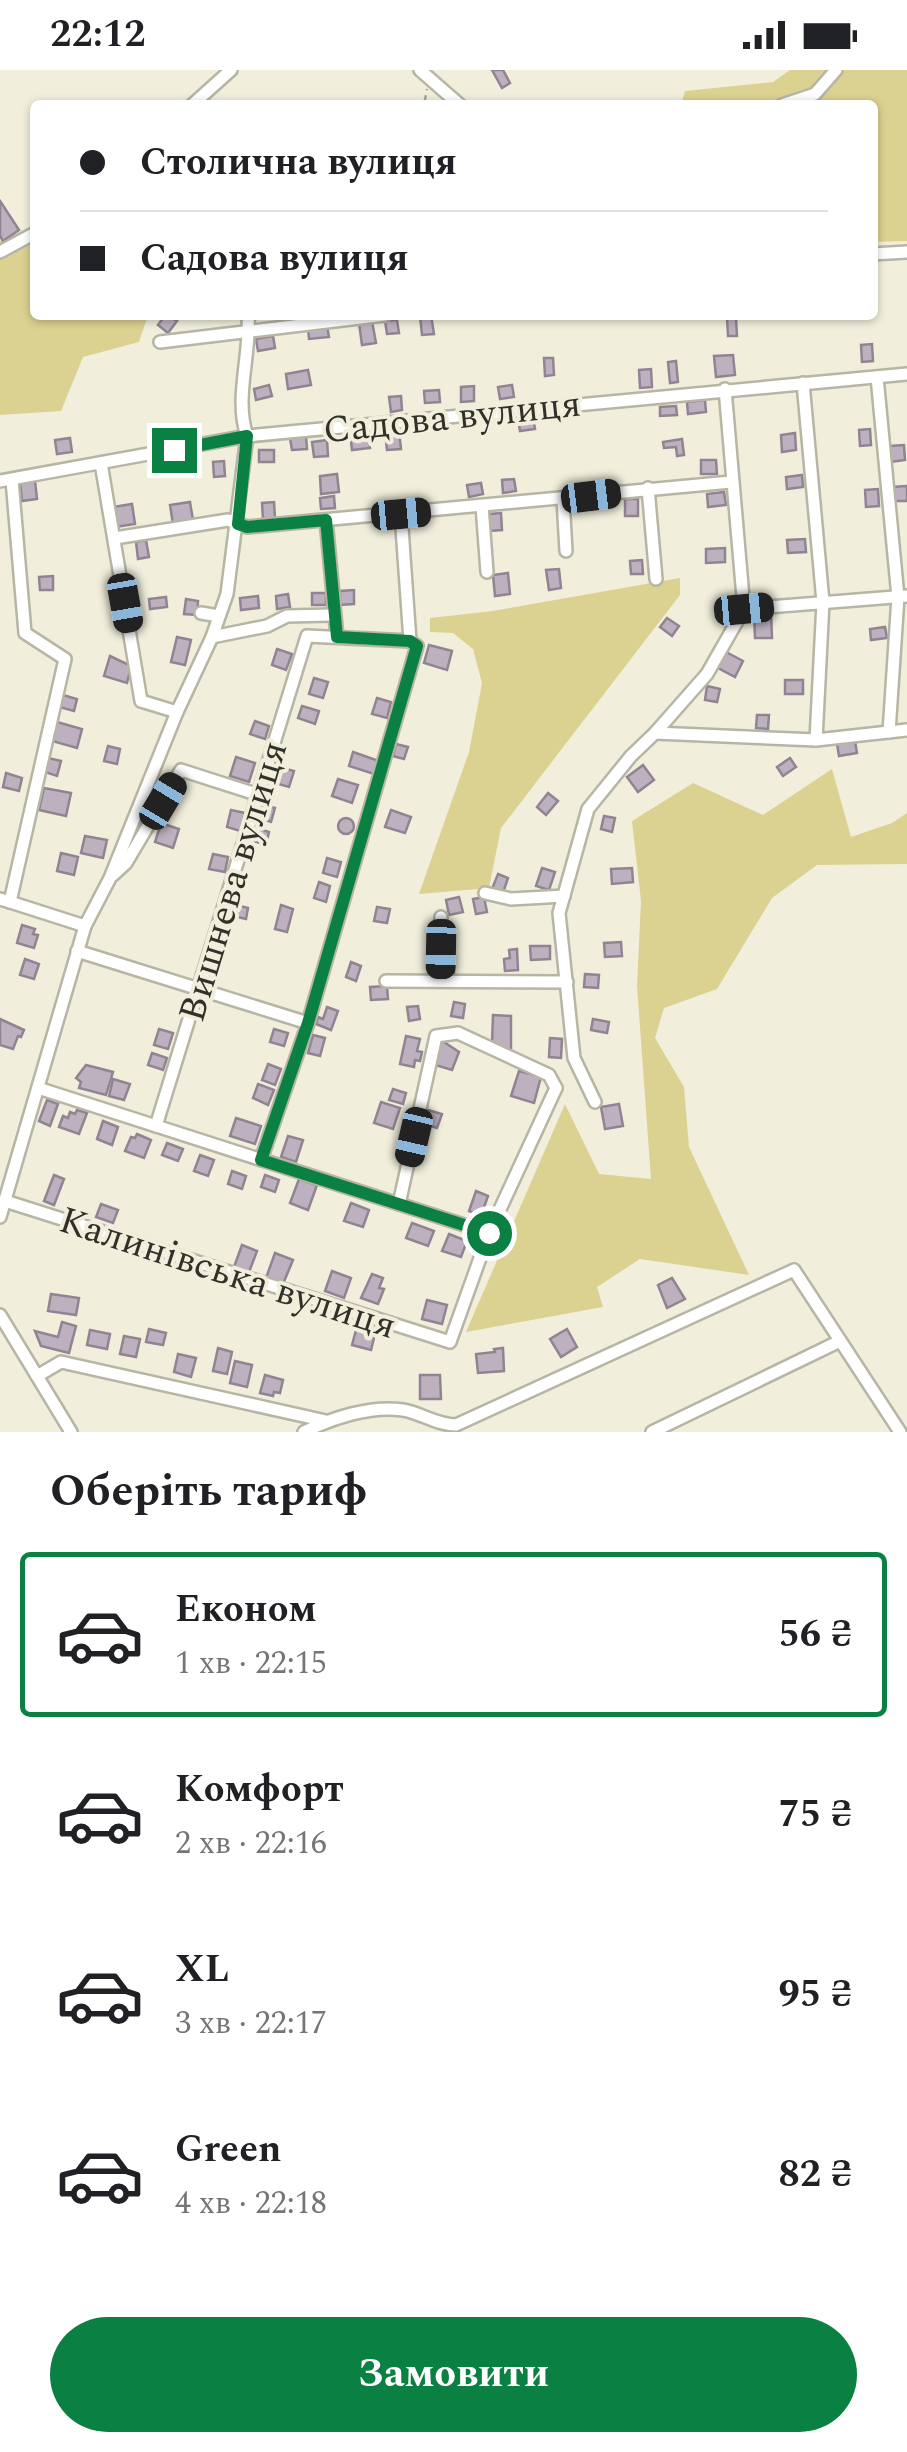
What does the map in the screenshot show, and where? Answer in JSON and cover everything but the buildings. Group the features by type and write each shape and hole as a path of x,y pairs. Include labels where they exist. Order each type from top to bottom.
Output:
{"street":[{"path":"198,100 232,70"},
{"path":"420,70 454,100"},
{"path":"797,100 815,94 836,70"},
{"path":"0,252 30,236"},
{"path":"878,254 907,252"},
{"path":"0,1218 84,926 110,878 212,637 226,594 247,436 241,419 248,320"},
{"path":"160,342 346,320"},
{"name":"Садова вулиця","path":"6,480 247,436 907,374"},
{"path":"878,377 903,596 889,732"},
{"path":"803,383 823,602 816,740"},
{"path":"595,1102 574,1058 559,913 588,808 706,674 744,609 725,389"},
{"path":"102,463 141,701 178,712"},
{"path":"6,480 25,633 65,660 5,901 84,926"},
{"path":"115,538 228,520 247,527 731,482"},
{"path":"648,488 656,579"},
{"path":"563,499 566,550"},
{"path":"482,506 487,572"},
{"path":"401,514 410,641"},
{"path":"261,1160 308,1023 417,646 410,641 337,637 326,520"},
{"path":"744,609 903,596"},
{"path":"201,613 219,616"},
{"path":"212,637 266,626 286,616 332,615"},
{"name":"Вишнева вулиця","path":"156,1126 307,636 337,637"},
{"path":"655,733 816,740 907,730"},
{"path":"110,878 126,863 181,770 259,795"},
{"path":"486,893 511,899 564,896"},
{"path":"440,981 441,917"},
{"path":"77,951 308,1023"},
{"path":"386,981 567,982"},
{"path":"38,1088 489,1233 561,1089 549,1076 458,1033 436,1036 399,1204"},
{"name":"Калинівська вулиця","path":"5,1201 450,1342 489,1233"},
{"path":"304,1432 326,1421 382,1409 405,1410 456,1426 794,1270 900,1432"},
{"path":"0,1315 72,1432"},
{"path":"652,1432 840,1341"},
{"path":"37,1376 61,1362 326,1421"}],"shaded area":[{"path":"790,70 907,70 907,241 878,242 878,100 682,100 685,91 773,82"},
{"path":"30,227 30,320 146,320 139,342 83,357 61,411 0,415 0,241"},
{"path":"680,578 680,595 501,828 489,888 419,894 469,752 482,683 473,649 453,633 430,632 430,618 493,611"},
{"path":"832,769 851,837 892,823 907,813 907,864 817,865 772,898 717,989 664,1008 655,1038 684,1087 689,1147 749,1275 640,1259 597,1287 603,1307 466,1332 565,1104 599,1174 651,1179 637,986 641,901 632,821 693,783 763,815"}],"route":[{"path":"174,450 247,436 238,524 247,527 326,520 337,637 410,641 417,646 308,1023 261,1160 489,1233"}]}
